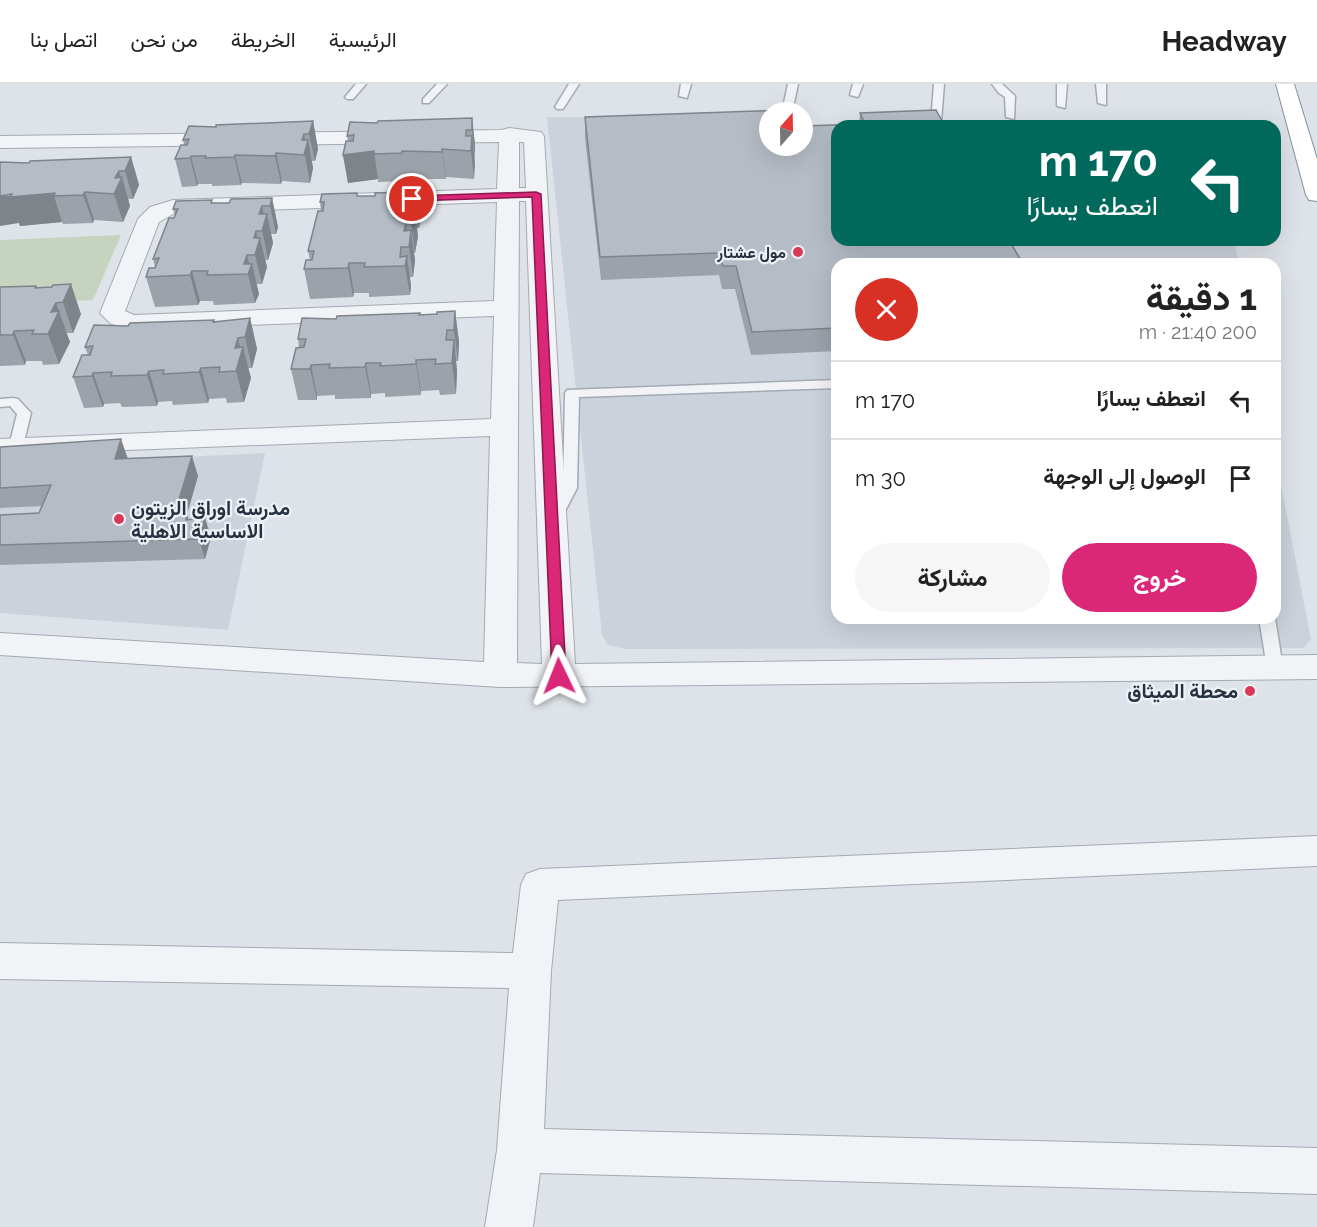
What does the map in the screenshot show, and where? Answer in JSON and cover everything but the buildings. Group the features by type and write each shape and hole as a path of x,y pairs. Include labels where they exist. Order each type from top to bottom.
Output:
{"highway":[{"path":"1285,84 1317,195"}],"street":[{"path":"500,675 509,134"},
{"path":"0,142 509,134 534,136 559,676"},
{"path":"507,308 134,322 120,319 112,313 149,219 158,212 173,207 536,194"},
{"path":"8,447 504,427"},
{"path":"0,644 500,675 1317,667"},
{"path":"509,1227 520,1150 531,971 540,885 1317,851"},
{"path":"0,961 531,971"},
{"path":"520,1150 1317,1171"}],"lane":[{"path":"350,97 361,84"},
{"path":"426,100 442,84"},
{"path":"560,107 574,84"},
{"path":"684,96 686,84"},
{"path":"789,102 793,84"},
{"path":"855,95 858,84"},
{"path":"936,120 939,84"},
{"path":"997,84 1010,96 1011,117"},
{"path":"1062,84 1062,106"},
{"path":"1101,84 1103,103"},
{"path":"552,524 570,488 572,393 831,384"},
{"path":"0,403 13,402 24,413 8,447"},
{"path":"1268,624 1275,668"}],"shaded area":[{"path":"547,117 625,118 759,144 759,156 806,156 831,224 831,246 1235,246 1238,258 831,258 831,624 1281,624 1281,485 1311,639 1304,648 625,649 608,645 602,635"},
{"path":"265,453 228,630 0,613 0,466"}],"green space":[{"path":"121,235 93,300 0,304 0,240"}],"place":[{"name":"مول عشتار","path":"798,252"},
{"name":"مدرسة اوراق الزيتون الاساسية الاهلية","path":"119,519"},
{"name":"محطة الميثاق","path":"1250,691"}],"route":[{"path":"412,199 536,194 559,676"}]}
